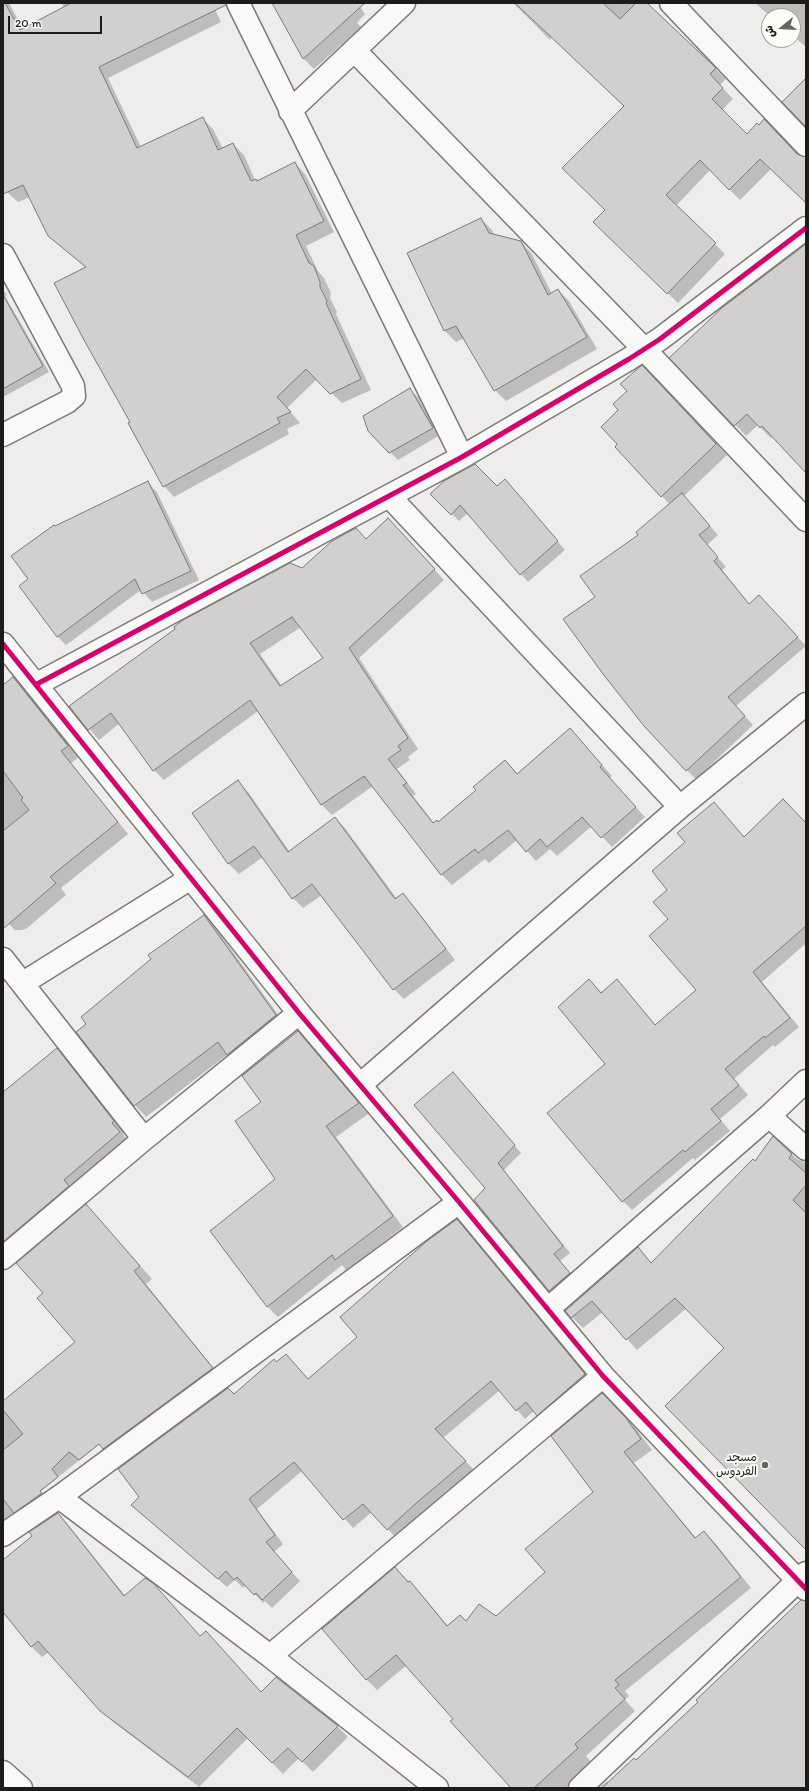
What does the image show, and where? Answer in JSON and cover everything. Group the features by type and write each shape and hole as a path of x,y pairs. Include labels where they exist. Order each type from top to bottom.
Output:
{"street":[{"path":"238,3 462,457"},
{"path":"290,111 404,3"},
{"path":"671,3 806,145"},
{"path":"355,51 644,349 806,520"},
{"path":"36,684 462,457 660,339 806,228"},
{"path":"3,255 73,386 74,396 68,402 3,435"},
{"path":"389,496 680,807"},
{"path":"3,644 299,1014 459,1202 603,1376 804,1581 580,1788"},
{"path":"360,1085 680,807 806,704"},
{"path":"23,983 191,878"},
{"path":"3,959 144,1139"},
{"path":"3,1258 144,1139 299,1014"},
{"path":"548,1309 769,1116 806,1081"},
{"path":"769,1116 806,1149"},
{"path":"3,1535 59,1496 459,1202"},
{"path":"270,1656 603,1376"},
{"path":"59,1496 270,1656 437,1788"},
{"path":"3,1772 21,1788"}],"building":[{"path":"3,3 5,3 20,30 71,3 226,3 226,5 99,67 137,148 203,117 218,150 233,143 251,181 256,179 257,181 295,162 324,221 296,235 309,263 314,266 320,282 320,287 327,301 326,303 361,379 330,394 306,369 277,397 291,412 277,418 280,423 163,487 128,423 130,422 54,283 86,267 48,236 23,185 3,194"},
{"path":"272,3 365,3 303,59"},
{"path":"515,3 603,3 620,19 636,3 647,3 716,68 710,74 723,88 712,99 747,134 757,123 759,125 764,119 797,154 806,157 806,203 760,159 729,190 700,160 666,195 716,243 667,294 593,222 605,210 562,168 624,106"},
{"path":"806,78 806,127 782,102"},
{"path":"481,218 489,233 521,241 548,295 558,289 587,337 494,391 456,326 444,331 407,253"},
{"path":"806,244 806,473 762,426 760,428 747,414 734,426 669,358 723,307"},
{"path":"3,295 43,366 3,389"},
{"path":"642,365 716,444 661,497 615,447 617,444 601,427 618,410 613,404 627,391 620,384"},
{"path":"410,388 433,428 389,453 368,431 363,416"},
{"path":"475,464 497,486 505,479 558,541 520,575 460,505 451,515 430,494 444,481"},
{"path":"148,481 191,571 142,594 135,579 57,637 19,586 28,579 11,556 54,525 55,526"},
{"path":"682,493 710,526 699,535 718,557 714,561 749,604 759,595 798,637 728,697 745,716 686,771 644,726 603,674 563,619 595,597 580,576 638,535 636,532"},
{"path":"388,518 435,569 349,648 408,738 398,746 401,750 388,759 407,783 403,785 433,823 437,820 438,822 476,790 473,787 505,760 517,774 570,728 602,765 600,767 636,807 601,838 582,817 547,847 540,839 526,852 508,830 478,853 475,849 441,875 364,776 321,805 250,700 153,771 111,713 88,730 69,706 175,629 174,627 183,620 290,563 302,568 332,541 356,528 366,539","holes":["292,617 323,658 280,686 250,643"]},
{"path":"13,677 68,746 61,751 118,822 50,877 56,883 3,929 3,831 29,810 21,800 23,798 3,771 3,685"},
{"path":"238,780 288,852 335,817 395,899 403,893 446,949 393,990 312,884 292,899 254,846 228,864 192,813"},
{"path":"783,799 806,823 806,926 753,972 790,1018 765,1038 764,1036 725,1069 739,1085 711,1109 721,1121 685,1152 683,1150 622,1202 547,1113 605,1064 558,1007 589,979 601,993 617,979 655,1025 696,990 649,936 668,919 653,902 667,890 652,871 685,842 677,833 714,802 744,837"},
{"path":"204,915 276,1015 227,1055 218,1042 134,1106 76,1032 86,1024 81,1017 151,959 148,955"},
{"path":"298,1031 359,1103 326,1126 393,1216 335,1260 332,1255 267,1307 210,1231 275,1179 235,1121 261,1102 242,1076"},
{"path":"57,1048 114,1121 112,1123 120,1132 64,1180 69,1186 3,1242 3,1092"},
{"path":"453,1072 515,1145 498,1163 563,1246 554,1254 570,1273 549,1291 474,1200 485,1188 414,1105"},
{"path":"773,1136 792,1154 789,1158 806,1173 806,1185 793,1200 806,1213 806,1550 665,1406 724,1348 675,1298 626,1340 592,1301 571,1318 565,1311 638,1247 651,1263 753,1159 755,1161"},
{"path":"86,1204 140,1266 134,1271 213,1368 103,1449 99,1444 79,1460 69,1452 52,1469 58,1477 40,1491 42,1493 14,1513 3,1499 3,1450 23,1434 3,1410 3,1401 75,1342 37,1298 43,1293 16,1263"},
{"path":"457,1219 585,1374 537,1416 526,1402 516,1411 491,1381 435,1429 466,1461 387,1530 363,1504 343,1520 294,1462 249,1499 275,1535 266,1542 292,1572 262,1600 256,1593 254,1595 237,1577 234,1580 226,1571 218,1579 131,1505 139,1497 118,1469 228,1388 234,1394 274,1359 276,1362 286,1354 308,1379 357,1337 340,1317 427,1241"},
{"path":"602,1393 626,1418 641,1439 624,1452 695,1538 704,1531 741,1577 615,1680 619,1685 615,1688 625,1699 575,1744 578,1748 534,1788 511,1788 450,1721 453,1719 396,1655 366,1680 322,1629 395,1567 408,1582 410,1581 447,1626 460,1615 466,1621 479,1604 496,1616 545,1572 525,1549 593,1492 551,1436"},
{"path":"58,1513 124,1596 145,1578 153,1583 200,1636 206,1631 261,1692 276,1677 338,1726 302,1762 288,1748 272,1763 237,1728 188,1777 100,1711 38,1641 31,1647 3,1612 3,1560 32,1536 29,1532"},
{"path":"801,1600 806,1601 806,1788 602,1788 634,1758 636,1760 698,1702 696,1700"}],"cycle path":[{"path":"37,684 462,457 629,359 660,339 806,228"},
{"path":"3,644 299,1013 459,1202 603,1376 806,1589"}],"place":[{"name":"مسجد الفردوس","path":"765,1465"}]}
